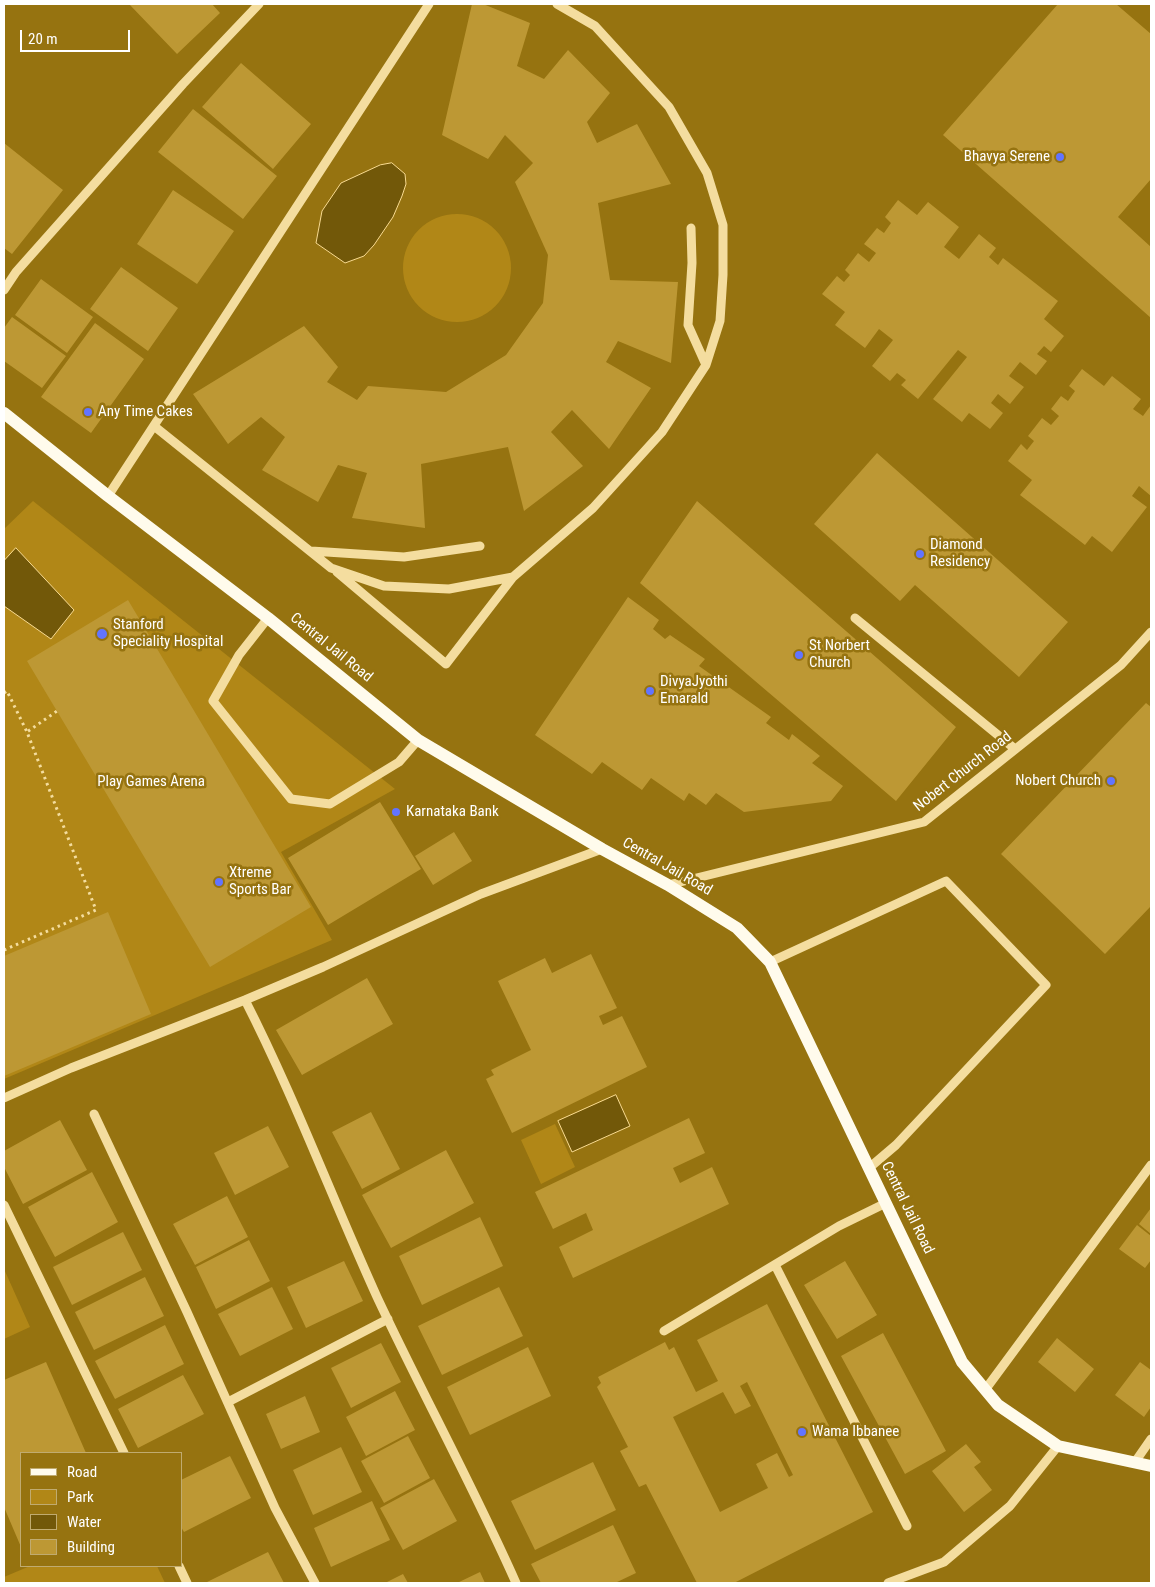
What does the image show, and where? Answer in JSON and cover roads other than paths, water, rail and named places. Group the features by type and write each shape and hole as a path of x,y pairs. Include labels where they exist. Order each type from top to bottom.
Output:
{"main road":[{"name":"Central Jail Road","path":"4,413 108,496 268,618 418,740 602,849 668,885 737,928 770,962 962,1362 998,1404 1058,1446 1151,1466"}],"street":[{"path":"4,290 16,272 176,92 258,4"},
{"path":"108,496 429,4"},
{"path":"154,426 311,551 446,664 513,577 593,508 662,432 706,365 720,321 723,275 723,226 707,173 669,107 595,26 557,4"},
{"path":"691,228 692,263 688,325 706,365"},
{"path":"311,551 404,557 480,546"},
{"path":"331,568 384,586 449,588 513,577"},
{"path":"268,618 239,655 213,702 291,798 330,804 399,762 418,740"},
{"path":"855,618 1015,749"},
{"name":"Nobert Church Road","path":"668,885 924,822 1121,665 1151,632"},
{"path":"4,1098 71,1068 245,1000 323,967 481,894 602,849"},
{"path":"770,962 946,881 1046,985 896,1145 869,1168"},
{"path":"245,1000 266,1042 388,1319 492,1529 516,1583"},
{"path":"94,1114 228,1402 275,1508 314,1583"},
{"path":"985,1390 1151,1165"},
{"path":"664,1331 839,1226 886,1202"},
{"path":"4,1205 124,1452"},
{"path":"775,1265 906,1526"},
{"path":"228,1402 388,1319"},
{"path":"1135,1462 1151,1439"},
{"path":"888,1583 944,1562 1010,1506 1058,1446"},
{"path":"179,1567 187,1583"}],"water":[{"path":"392,163 405,174 406,184 393,217 364,256 345,263 316,243 322,211 341,183 380,165"},
{"path":"16,548 74,610 51,639 4,606 4,561"},
{"path":"616,1095 630,1126 572,1152 558,1121"}],"place":[{"name":"Bhavya Serene","path":"1060,157"},
{"name":"Any Time Cakes","path":"88,412"},
{"name":"Diamond Residency","path":"920,554"},
{"name":"Stanford Speciality Hospital","path":"102,634"},
{"name":"St Norbert Church","path":"799,655"},
{"name":"DivyaJyothi Emarald","path":"650,691"},
{"name":"Nobert Church","path":"1111,781"},
{"name":"Karnataka Bank","path":"396,812"},
{"name":"Xtreme Sports Bar","path":"219,882"},
{"name":"Wama Ibbanee","path":"802,1432"}],"park label":[{"name":"Play Games Arena","path":"151,782"}]}
